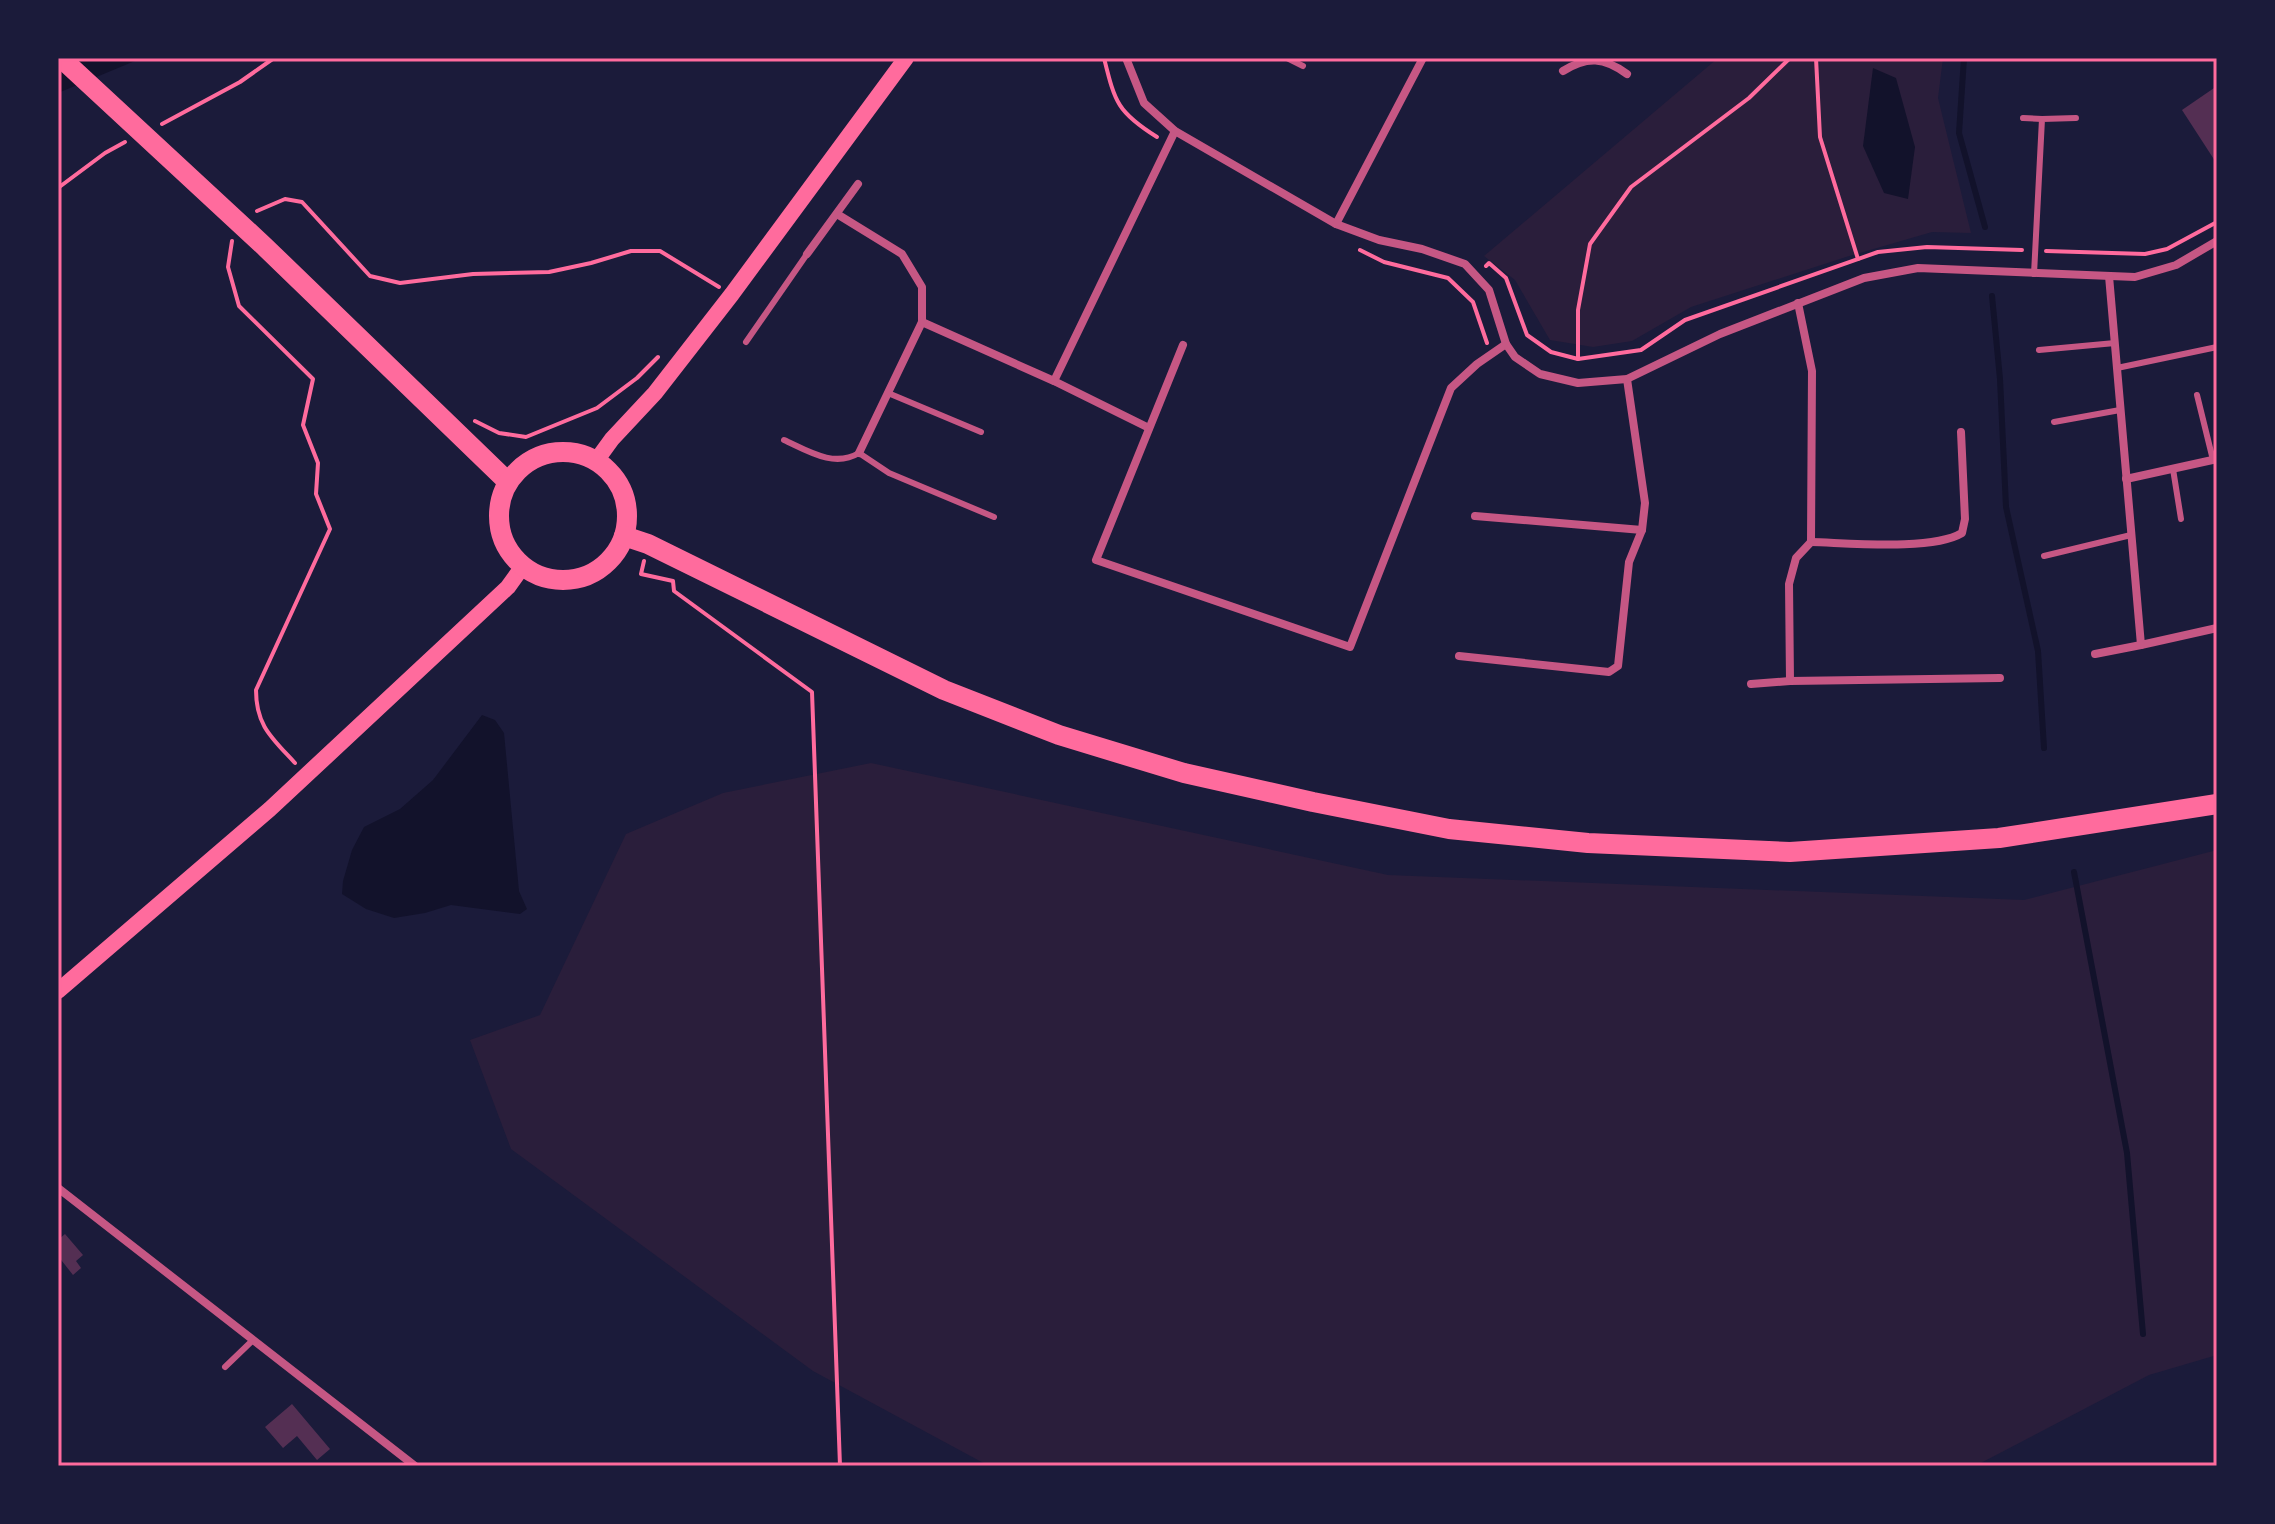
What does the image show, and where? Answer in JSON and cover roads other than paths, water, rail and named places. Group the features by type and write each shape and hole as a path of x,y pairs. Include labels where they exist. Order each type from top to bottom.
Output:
{"highway":[{"path":"61,58 264,246 508,482"},
{"path":"558,452 577,453 596,461 612,475 623,494 627,515 624,536 614,554 600,569 581,578 561,580 541,577 523,566 510,553 502,536 499,518 501,499 508,482 521,467 538,457 558,452"},
{"path":"624,536 648,544 944,690 1059,735 1184,773 1449,829 1588,843 1790,852 1999,838 2217,804"}],"main road":[{"path":"596,461 655,393 732,294 906,58"},
{"path":"58,991 248,829 508,587 523,566"}],"street":[{"path":"1126,58 1144,103 1175,131 1336,224 1379,240 1422,249 1465,264 1489,290 1506,344 1515,357 1540,374 1578,383 1627,379 1720,334 1864,278 1918,268 2135,277 2176,265 2217,241"},
{"path":"1336,224 1423,58"},
{"path":"1563,71 1577,62 1596,58 1613,64 1627,74"},
{"path":"1054,381 1175,131"},
{"path":"807,254 858,184"},
{"path":"837,214 902,254 922,287 922,322 859,453"},
{"path":"2109,276 2141,645"},
{"path":"1790,681 1789,584 1796,558 1811,542 1812,371 1798,303"},
{"path":"922,322 1149,428"},
{"path":"1183,345 1096,560 1350,647 1451,388 1477,364 1506,344"},
{"path":"1459,656 1609,672 1618,666 1629,562 1642,530 1645,503 1627,379"},
{"path":"1811,542 1924,543 1950,540 1962,533 1965,519 1961,432"},
{"path":"2126,479 2215,459"},
{"path":"1475,516 1642,530"},
{"path":"2095,654 2217,628"},
{"path":"1751,684 2000,678"},
{"path":"58,1188 415,1466"}],"lane":[{"path":"1287,58 1303,66"},
{"path":"2023,118 2076,118"},
{"path":"2034,274 2042,119"},
{"path":"746,342 807,254"},
{"path":"2039,350 2115,343"},
{"path":"2117,368 2217,347"},
{"path":"888,393 981,432"},
{"path":"2197,395 2215,459"},
{"path":"2054,422 2120,410"},
{"path":"784,440 833,459 848,459 859,453 889,473 994,517"},
{"path":"2173,469 2181,519"},
{"path":"2044,556 2131,535"},
{"path":"225,1367 253,1340"}],"waterway":[{"path":"1964,58 1959,133 1985,227"},
{"path":"1992,296 2000,379 2006,507 2038,651 2044,748"},
{"path":"2074,872 2127,1153 2143,1334"}]}
